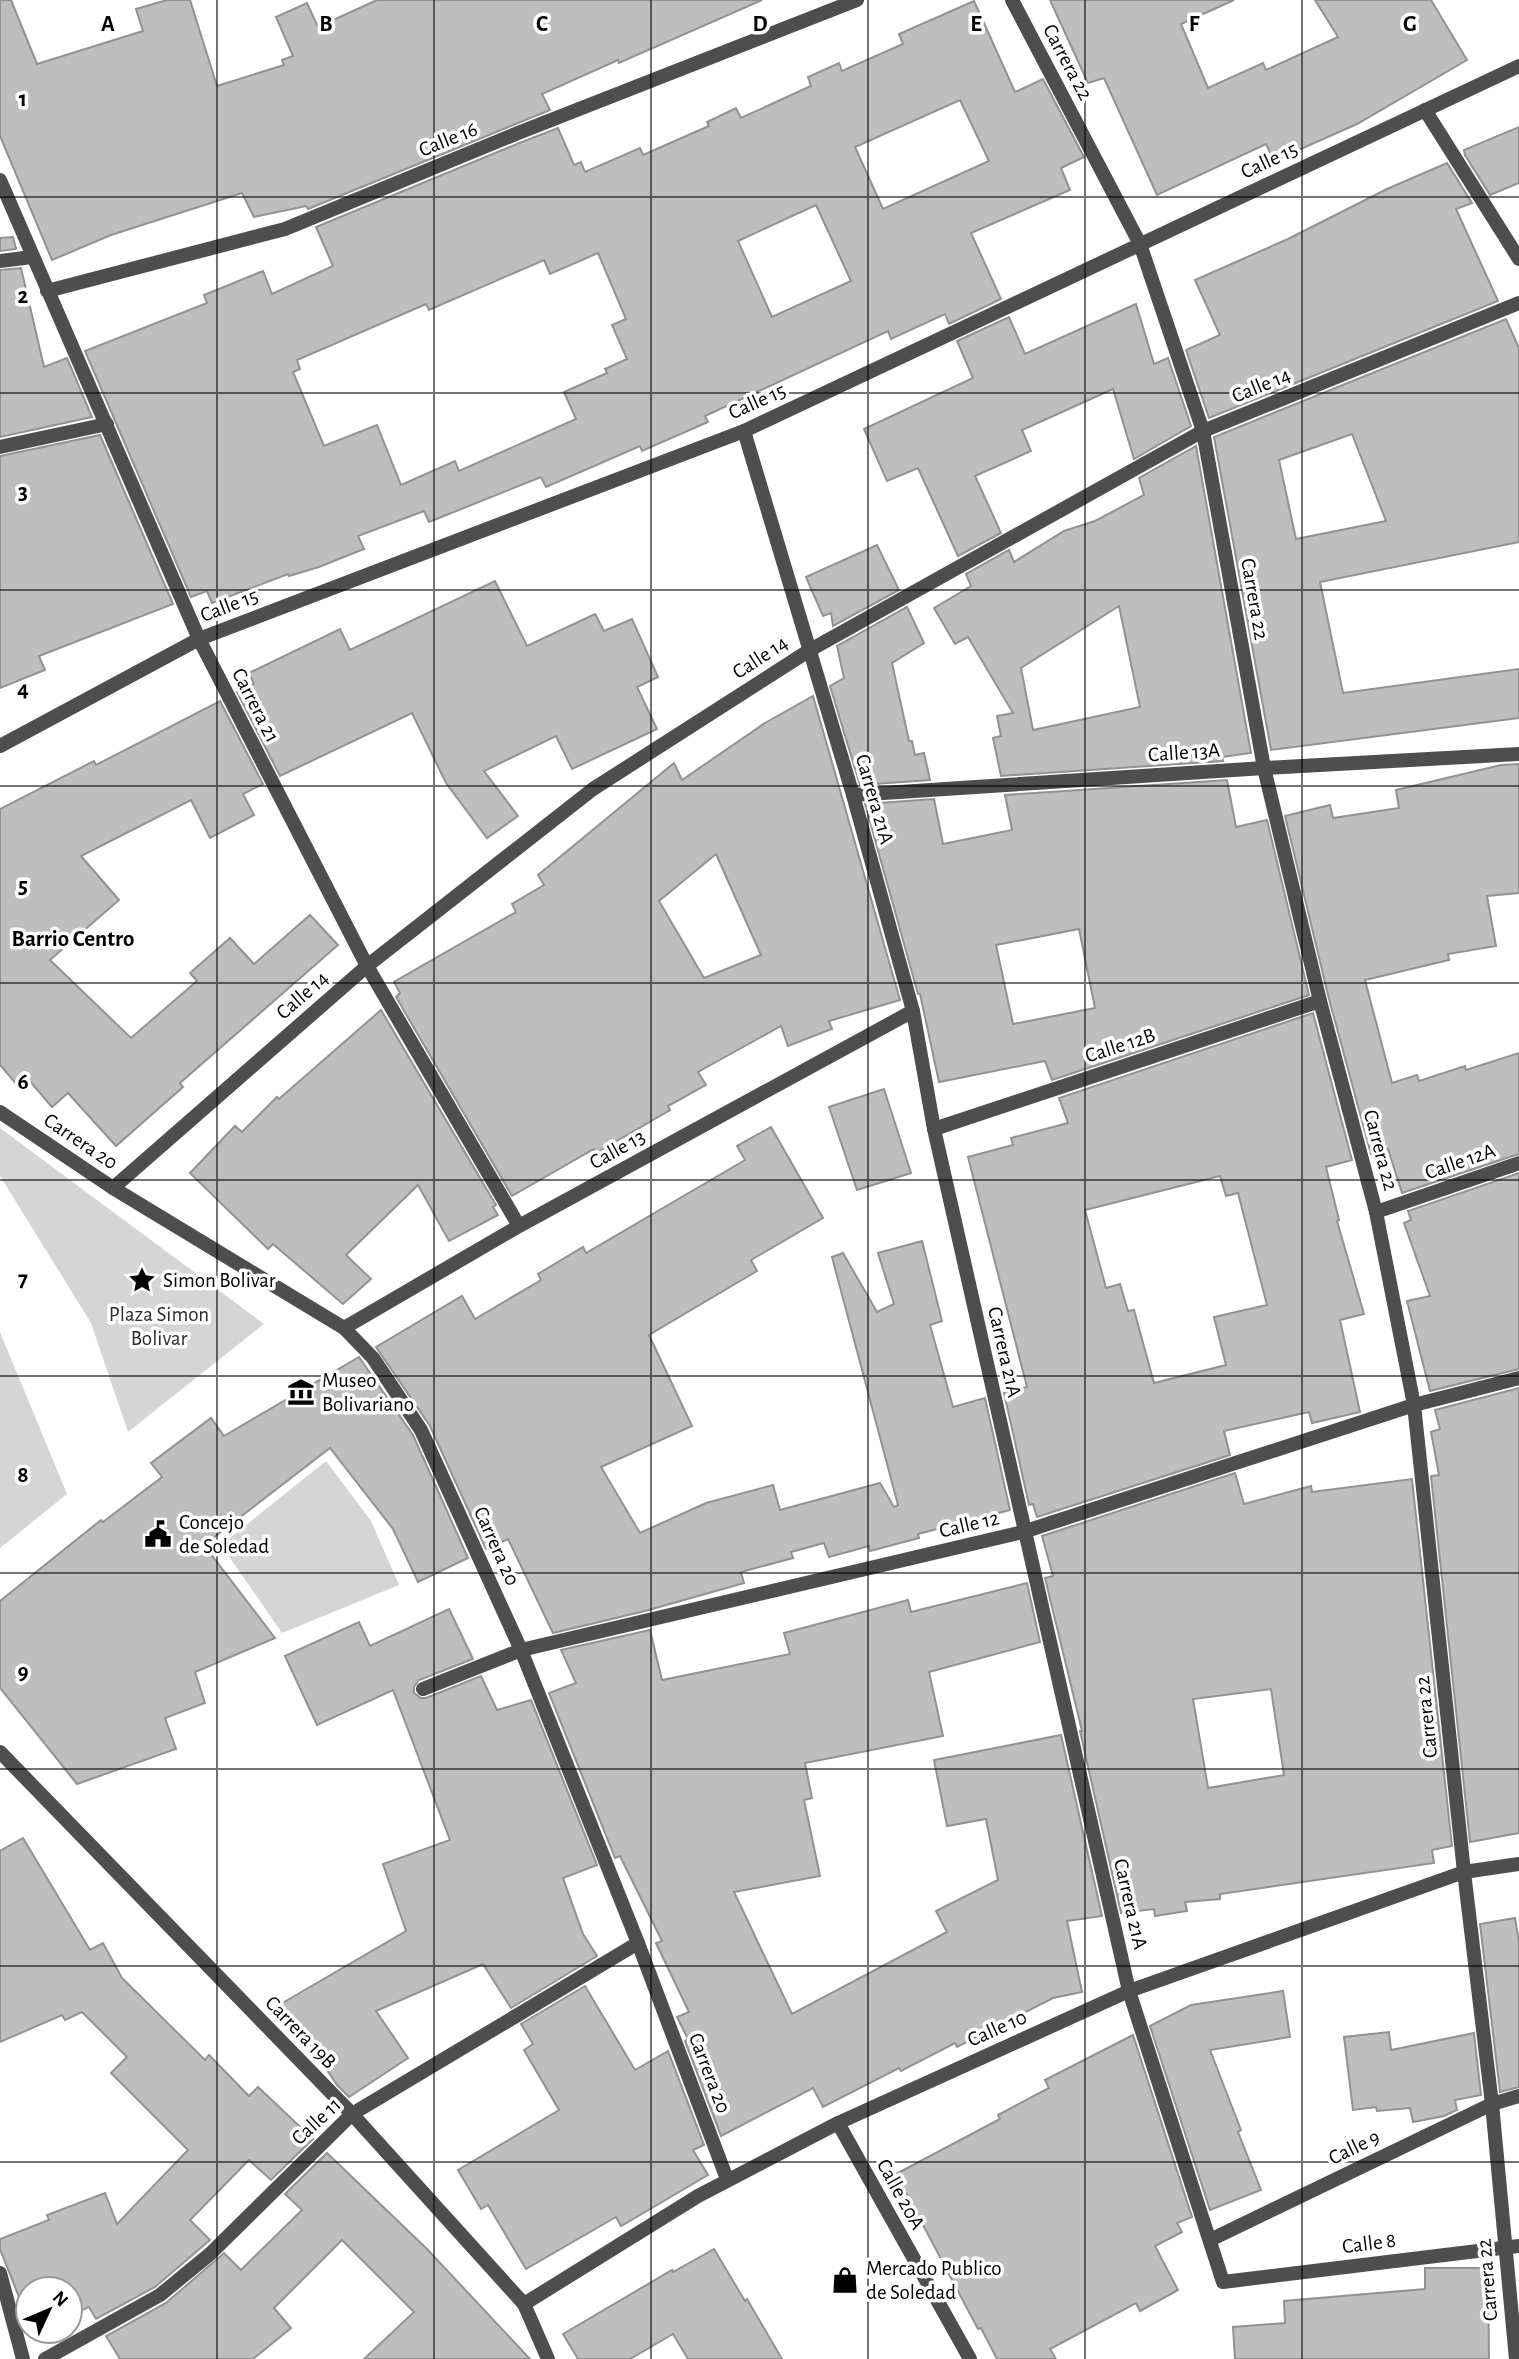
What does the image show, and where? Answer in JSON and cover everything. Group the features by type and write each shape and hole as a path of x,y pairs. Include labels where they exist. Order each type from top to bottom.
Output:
{"street":[{"name":"Calle 16","path":"47,291 285,229 518,133 857,0"},
{"name":"Carrera 22","path":"1012,0 1140,244 1203,431 1264,768 1320,1002 1376,1212 1414,1405 1464,1872 1512,2247 1516,2359"},
{"name":"Calle 15","path":"0,746 199,639 744,431 1519,66"},
{"path":"1424,110 1519,260"},
{"name":"Carrera 21","path":"0,180 199,639 367,966 519,1226"},
{"path":"0,261 32,257"},
{"name":"Calle 14","path":"113,1188 367,966 593,789 810,650 1203,431 1519,303"},
{"path":"0,447 107,424"},
{"name":"Carrera 21A","path":"744,431 853,795 913,1011 934,1129 1023,1532 1129,1991 1223,2282"},
{"name":"Calle 13A","path":"853,795 1519,754"},
{"name":"Calle 12B","path":"934,1129 1320,1002"},
{"name":"Calle 13","path":"344,1328 519,1226 913,1011"},
{"name":"Carrera 20","path":"0,1112 113,1188 344,1328 373,1358 421,1430 521,1650 638,1942 727,2179"},
{"name":"Calle 12A","path":"1376,1212 1519,1163"},
{"name":"Calle 12","path":"423,1689 521,1650 1023,1532 1414,1405 1519,1378"},
{"name":"Carrera 19B","path":"0,1752 352,2114 524,2304 548,2359"},
{"name":"Calle 10","path":"524,2304 727,2179 838,2123 1129,1991 1464,1872 1519,1864"},
{"name":"Calle 11","path":"45,2359 160,2295 210,2254 352,2114 638,1942"},
{"name":"Calle 9","path":"1210,2240 1492,2104 1519,2096"},
{"name":"Calle 20A","path":"838,2123 970,2359"},
{"name":"Calle 8","path":"1223,2282 1512,2247"},
{"path":"0,2273 23,2359"}],"green space":[{"name":"Plaza Simon Bolivar","path":"0,1128 264,1324 128,1432 91,1323 0,1176"},
{"path":"0,1332 67,1494 0,1548"},
{"path":"326,1461 371,1521 399,1585 282,1633 221,1545"}],"building":[{"path":"0,0 11,0 37,64 143,31 136,9 167,0 190,0 217,86 284,65 282,60 293,56 276,17 307,3 318,27 377,0 762,0 542,94 550,110 308,209 306,206 254,217 242,193 111,235 52,260 0,136"},
{"path":"1050,0 1234,0 1181,24 1208,88 1263,63 1266,70 1338,37 1315,0 1431,0 1467,60 1357,124 1274,161 1266,144 1157,195 1104,78 1088,83"},
{"path":"974,1 1015,92 1043,79 1084,157 1061,168 1070,190 971,233 1001,299 949,324 945,314 891,339 888,331 705,416 708,422 642,451 640,446 546,487 541,477 429,522 424,511 358,536 364,549 319,567 289,576 288,574 212,603 207,591 191,597 85,351 207,303 204,295 263,271 272,294 333,266 316,227 522,142 558,128 574,165 581,162 585,172 640,148 643,155 709,126 707,122 736,108 741,118 811,86 808,77 839,63 842,71 903,44 899,34","holes":["960,100 989,161 883,209 855,147","816,205 851,281 772,317 738,241","598,253 626,319 612,325 627,359 605,369 607,373 564,392 576,419 459,471 455,461 401,485 377,425 324,446 293,372 300,369 297,360 426,304 429,310 544,260 550,274"]},
{"path":"1519,127 1519,183 1490,195 1464,150"},
{"path":"1447,163 1472,203 1456,209 1498,301 1209,418 1186,350 1220,335 1195,280"},
{"path":"13,237 16,249 0,251 0,238"},
{"path":"21,268 44,367 67,358 92,417 0,437 0,270"},
{"path":"1136,304 1154,364 1168,358 1191,426 1134,459 1113,389 1022,430 1031,451 975,476 1001,533 958,556 918,468 887,481 864,429 973,378 957,341 1009,317 1025,354"},
{"path":"1506,319 1519,348 1519,542 1320,582 1343,693 1519,669 1519,718 1271,750 1214,437","holes":["1352,434 1386,521 1296,539 1279,460"]},
{"path":"100,435 173,604 39,656 45,670 0,688 0,456"},
{"path":"1196,446 1251,753 1222,757 1223,761 1001,776 993,738 1001,736 997,716 1013,713 968,637 955,644 934,608 971,586 966,574 1009,550 1014,562 1064,531 1095,521 1144,495 1139,478","holes":["1119,606 1140,707 1033,730 1021,668"]},
{"path":"877,545 899,590 833,626 831,613 823,616 806,577"},
{"path":"495,581 527,646 595,614 604,631 632,619 658,677 637,687 657,729 572,769 556,736 484,771 518,816 487,838 446,783 412,713 280,776 237,692 254,684 249,673 340,629 350,650"},
{"path":"907,607 924,643 892,663 909,741 912,741 915,755 924,753 930,780 860,785 830,686 844,678 837,646"},
{"path":"813,696 900,1000 829,1021 832,1029 788,1046 781,1026 698,1072 706,1085 668,1106 670,1110 596,1153 594,1149 512,1196 396,997 400,993 394,982 516,912 512,904 544,885 538,875 674,763 682,780 765,723","holes":["716,854 761,955 704,978 659,901"]},
{"path":"220,701 263,784 243,794 254,815 210,838 191,800 81,856 119,900 50,960 131,1038 197,981 190,973 230,938 254,964 310,915 338,945 180,1083 183,1087 116,1146 68,1093 52,1107 28,1079 19,1087 0,1065 0,809 94,761 96,765"},
{"path":"1519,764 1519,893 1487,896 1496,946 1448,954 1449,960 1365,980 1392,1083 1417,1075 1419,1081 1465,1066 1466,1070 1519,1053 1519,1154 1402,1193 1388,1149 1371,1154 1329,999 1285,816 1330,805 1333,818 1399,808 1396,790 1501,765"},
{"path":"1227,780 1236,827 1267,820 1309,995 1052,1080 1045,1061 939,1082 920,994 865,804 934,799 943,844 1012,830 1005,795","holes":["1079,929 1095,1008 1013,1024 996,945"]},
{"path":"381,1010 496,1205 493,1207 498,1215 449,1241 418,1185 346,1255 371,1279 343,1304 273,1244 268,1249 190,1173 235,1126 242,1132 277,1097 279,1099"},
{"path":"1313,1013 1352,1160 1326,1167 1339,1220 1337,1221 1364,1314 1340,1320 1360,1412 1312,1423 1309,1412 1224,1431 1230,1455 1037,1517 1033,1504 1029,1505 1004,1393 1027,1387 968,1157 1013,1145 1011,1138 1068,1123 1059,1098","holes":["1220,1176 1226,1196 1238,1193 1267,1305 1214,1317 1226,1365 1154,1383 1134,1310 1128,1311 1120,1284 1106,1288 1085,1210"]},
{"path":"884,1089 911,1173 857,1190 829,1107"},
{"path":"771,1127 823,1218 751,1260 757,1271 649,1335 692,1426 601,1467 640,1533 706,1503 773,1485 780,1510 880,1483 894,1507 898,1505 832,1257 843,1253 877,1312 894,1304 878,1253 922,1241 942,1321 930,1325 953,1407 985,1398 1010,1510 918,1534 919,1538 870,1551 869,1546 829,1557 824,1543 791,1552 793,1558 741,1572 744,1583 553,1633 508,1539 486,1549 430,1426 376,1347 462,1296 475,1319 541,1280 538,1274 583,1247 586,1253 745,1160 737,1146"},
{"path":"1519,1173 1519,1369 1430,1391 1407,1301 1430,1296 1404,1223 1411,1220 1408,1211"},
{"path":"359,1357 413,1435 468,1558 418,1582 393,1529 330,1448 204,1545 275,1638 195,1672 205,1703 165,1718 176,1749 77,1784 0,1688 0,1601 101,1520 103,1522 162,1477 151,1463 211,1418 224,1436"},
{"path":"1519,1388 1519,1833 1470,1842 1431,1476 1439,1475 1431,1432 1440,1429 1435,1410"},
{"path":"1235,1473 1244,1504 1311,1486 1312,1492 1412,1479 1452,1846 1432,1850 1434,1863 1220,1894 1220,1899 1185,1902 1187,1911 1155,1916 1154,1909 1121,1913 1082,1731 1045,1578 1053,1576 1042,1536","holes":["1271,1689 1284,1775 1208,1788 1193,1699"]},
{"path":"1027,1583 1040,1642 929,1672 943,1736 805,1763 812,1798 804,1800 820,1876 734,1892 792,2014 947,1932 936,1911 998,1880 986,1819 947,1826 934,1760 1061,1735 1102,1916 1067,1921 1082,1992 1053,1998 957,2047 955,2043 901,2071 899,2068 823,2107 813,2088 721,2136 685,2041 688,2039 677,2017 689,2012 656,1943 662,1941 620,1856 615,1858 549,1693 576,1683 561,1650 650,1630 662,1680 790,1654 784,1633 908,1600 911,1612"},
{"path":"449,1609 473,1659 419,1680 414,1687 414,1693 426,1698 481,1676 497,1710 531,1700 597,1865 563,1878 583,1934 597,1956 511,2008 483,1964 376,2011 408,2058 349,2097 337,2085 302,2032 297,2035 279,2005 406,1931 383,1864 450,1840 393,1690 317,1725 285,1656 359,1622 370,1646"},
{"path":"23,1838 90,1950 103,1943 122,1978 205,2060 209,2055 249,2096 258,2087 313,2139 271,2180 249,2160 190,2220 210,2240 155,2287 96,2319 89,2307 84,2309 84,2275 14,2275 14,2284 0,2249 0,2239 49,2220 47,2215 105,2193 117,2224 188,2150 111,2073 127,2057 82,2012 65,2020 62,2015 0,2042 0,1851"},
{"path":"1515,1918 1519,1942 1519,2087 1500,2092 1480,1924"},
{"path":"585,1986 635,2070 668,2051 704,2145 693,2150 708,2175 621,2226 616,2217 526,2269 488,2205 481,2209 458,2170 559,2110 524,2050 533,2044 521,2024"},
{"path":"1283,1991 1290,2037 1210,2050 1261,2190 1210,2210 1150,2026 1191,2005"},
{"path":"1389,2032 1391,2050 1474,2033 1481,2095 1455,2100 1457,2110 1444,2116 1413,2122 1410,2108 1377,2111 1376,2107 1353,2110 1344,2037"},
{"path":"1133,2035 1192,2217 1177,2223 1182,2232 1155,2246 1178,2290 1140,2311 1136,2303 1050,2349 1056,2359 997,2359 981,2328 978,2329 896,2174 1000,2119 998,2115 1049,2088 1045,2080"},
{"path":"327,2153 427,2249 530,2359 364,2359 414,2312 342,2240 274,2308 291,2328 253,2359 120,2359 106,2336 166,2303 224,2253 241,2270 302,2210 285,2194"},
{"path":"714,2249 782,2359 688,2359 673,2334 630,2359 578,2359 563,2334 672,2270 673,2272"},
{"path":"1425,2268 1488,2268 1489,2359 1235,2359 1233,2327 1285,2323 1284,2301 1425,2289"}],"place":[{"name":"Simon Bolivar","path":"142,1280"},
{"name":"Museo Bolivariano","path":"301,1392"},
{"name":"Concejo de Soledad","path":"158,1534"},
{"name":"Mercado Publico de Soledad","path":"845,2280"}],"district":[{"name":"Barrio Centro","path":"73,938"}]}
